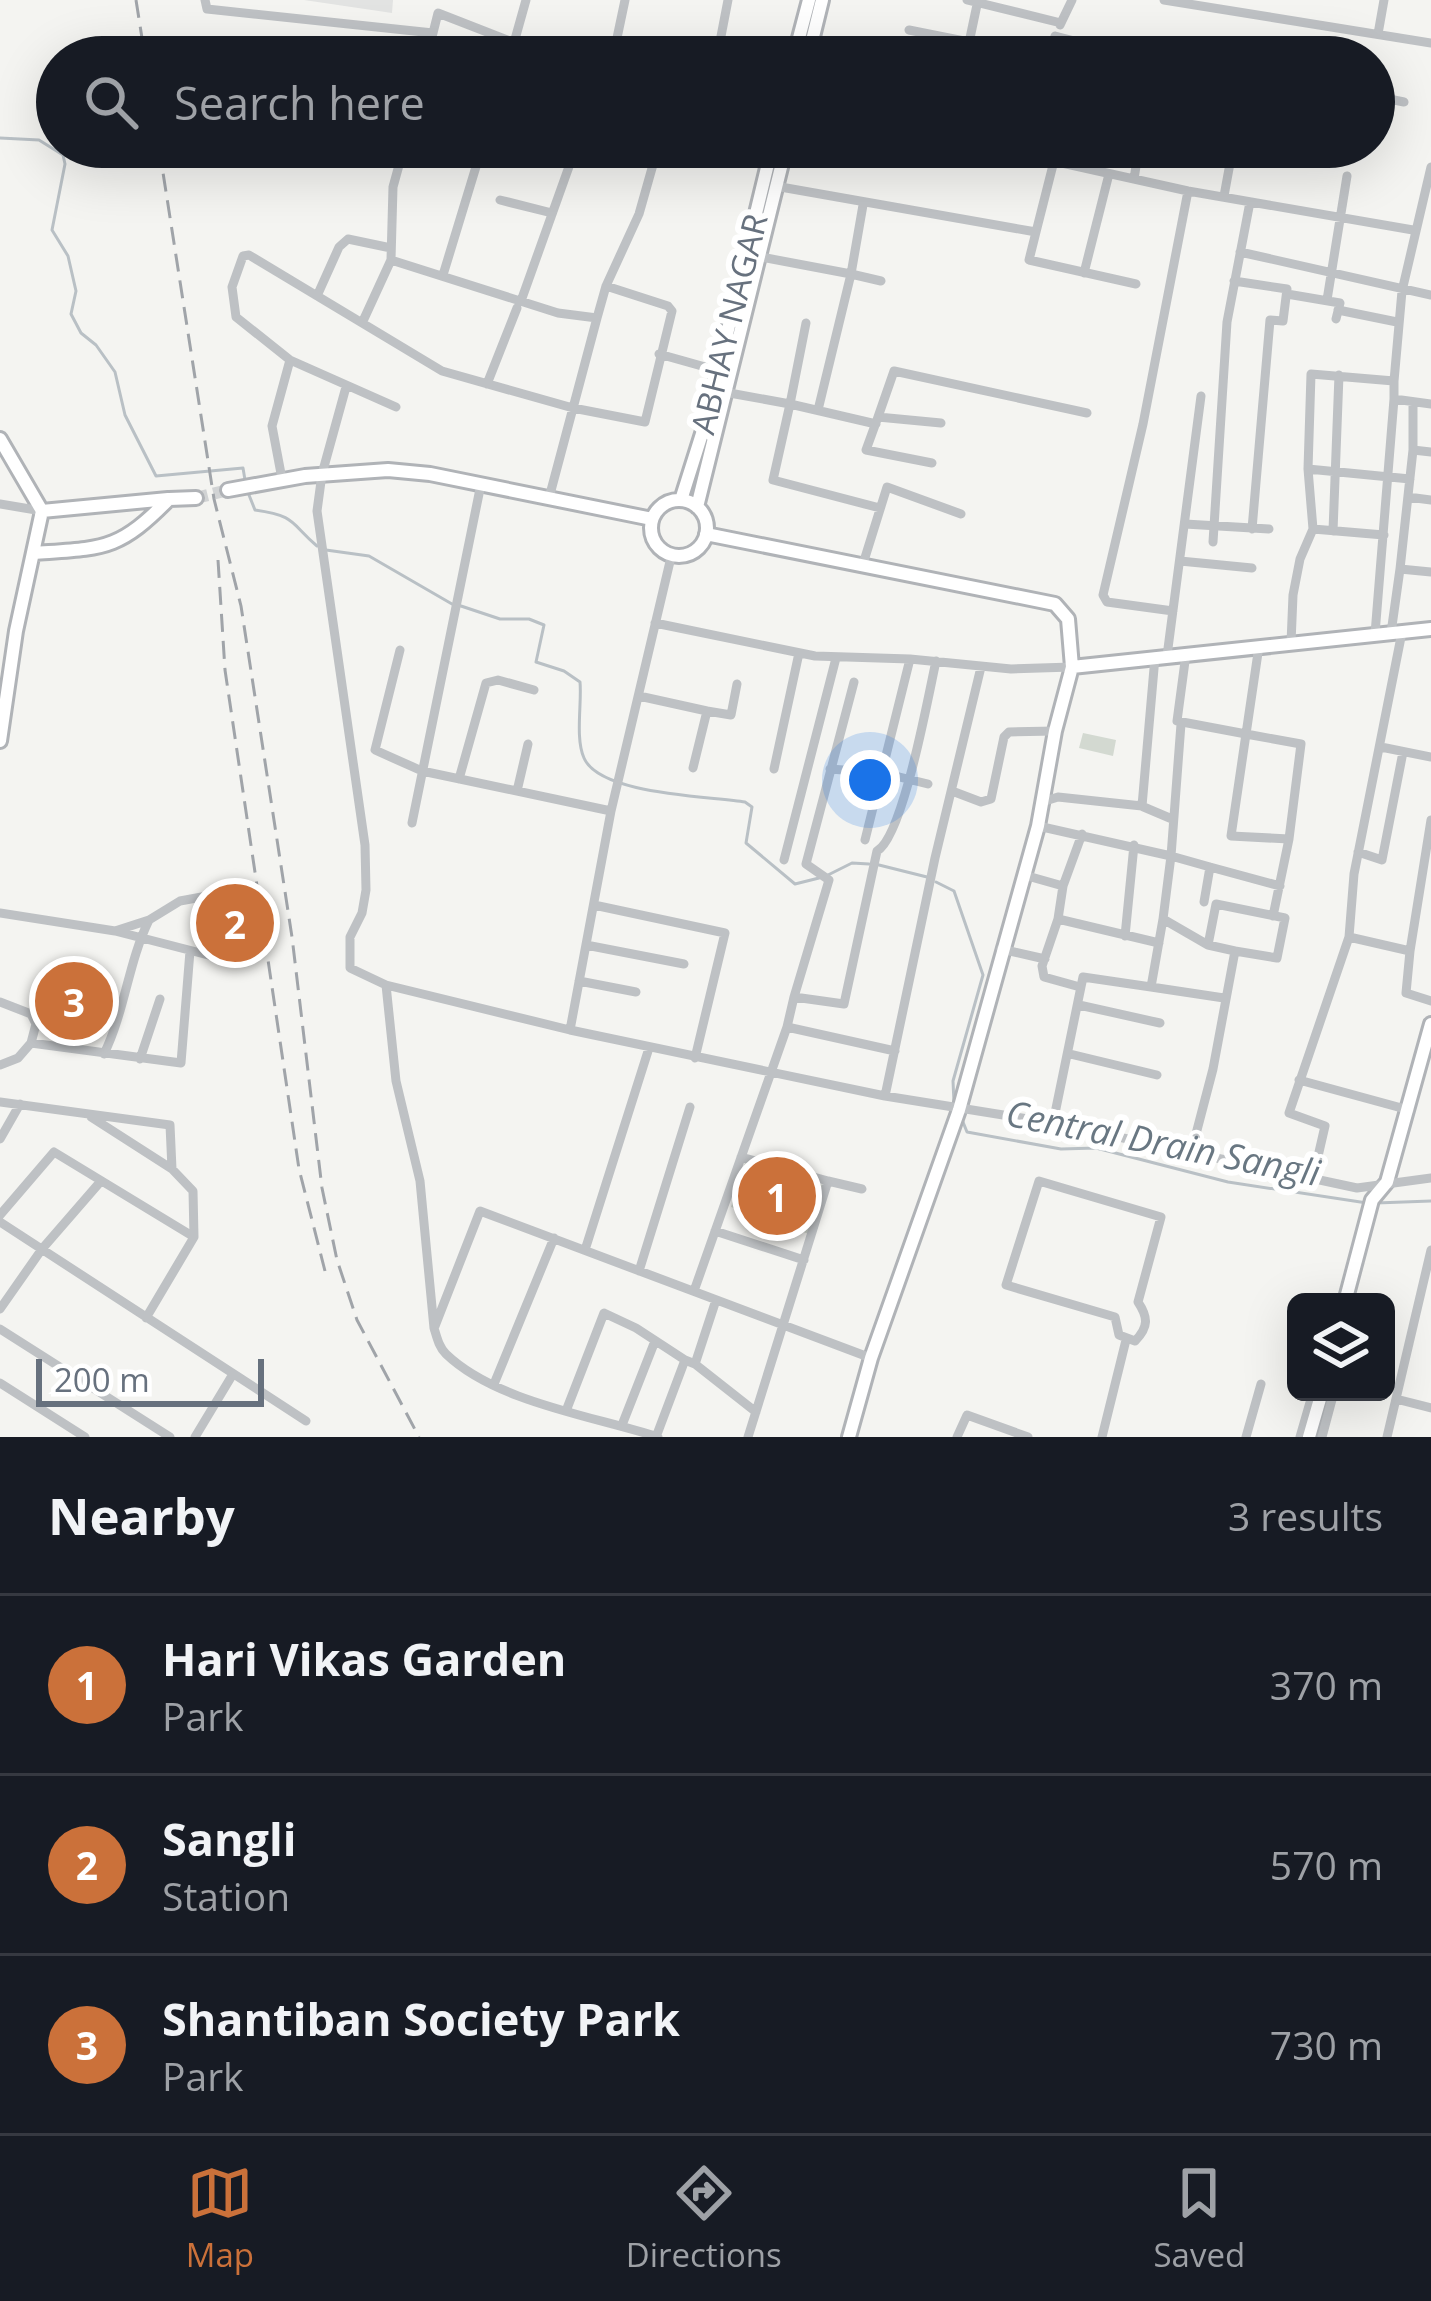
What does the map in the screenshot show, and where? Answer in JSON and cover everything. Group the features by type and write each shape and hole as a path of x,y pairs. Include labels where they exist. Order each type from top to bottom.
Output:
{"main road":[{"path":"800,36 809,0"},
{"path":"813,36 822,0"},
{"name":"ABHAY NAGAR","path":"682,500 706,421 767,168"},
{"path":"697,507 781,168"},
{"path":"0,439 42,511 16,632 0,740"},
{"path":"228,490 282,479 388,470 652,519"},
{"path":"34,553 106,548 137,532 169,499"},
{"path":"42,511 196,499"},
{"path":"682,500 705,517 706,534 692,552 676,556 656,543 652,519 662,506 682,500"},
{"path":"706,534 1055,604 1068,619 1072,667 1038,826 959,1110 871,1358 849,1437"},
{"path":"1072,667 1431,629"},
{"path":"1347,1293 1372,1200 1388,1183 1431,1024"},
{"path":"1304,1437 1318,1401"}],"street":[{"path":"205,0 207,9 433,33"},
{"path":"432,36 440,0"},
{"path":"516,36 526,0"},
{"path":"617,36 625,0"},
{"path":"721,36 728,0"},
{"path":"1055,36 1072,0"},
{"path":"1163,0 1389,36"},
{"path":"1252,14 1256,0"},
{"path":"1378,34 1384,0"},
{"path":"970,36 974,1 1061,22"},
{"path":"438,13 493,36"},
{"path":"909,30 939,36"},
{"path":"1395,37 1431,44"},
{"path":"1395,100 1404,102"},
{"path":"1375,634 1402,291 1430,163"},
{"path":"363,321 391,254 393,187 398,168"},
{"path":"443,275 476,168"},
{"path":"487,385 568,168"},
{"path":"549,498 606,286 639,214 652,168"},
{"path":"1052,168 1029,260 1136,284"},
{"path":"1085,168 1413,230"},
{"path":"1134,179 1136,168"},
{"path":"1224,196 1229,168"},
{"path":"1084,273 1108,174"},
{"path":"1327,300 1347,176"},
{"path":"776,186 1036,232"},
{"path":"1173,611 1107,602 1103,595 1143,424 1188,191"},
{"path":"500,200 552,213"},
{"path":"1213,542 1227,322 1250,202"},
{"path":"818,410 863,205"},
{"path":"317,296 338,247 348,239 519,304 597,318"},
{"path":"1240,252 1431,295"},
{"path":"396,407 290,360 236,317 232,287 239,261 249,255 442,371 573,408 645,422 670,307 606,286"},
{"path":"760,257 881,281"},
{"path":"1234,281 1287,289 1283,321 1270,320 1252,529"},
{"path":"1287,294 1340,303 1337,315 1396,322"},
{"path":"806,323 773,480 880,508"},
{"path":"659,354 716,370"},
{"path":"282,479 272,426 290,360"},
{"path":"932,463 866,451 894,371 1087,412"},
{"path":"1291,643 1300,559 1313,530 1308,469 1311,374 1394,381"},
{"path":"1333,531 1339,375"},
{"path":"346,387 317,511 364,844 366,890 348,956 350,968 386,985 649,1048 959,1110 1053,1123 1357,1188 1431,1178"},
{"path":"724,392 877,420 941,423"},
{"path":"1139,806 1161,656 1173,611 1201,396"},
{"path":"1394,399 1431,404"},
{"path":"1313,1178 1325,1126 1289,1113 1349,937 1358,852 1381,748 1397,632 1413,404"},
{"path":"1413,450 1431,452"},
{"path":"1308,469 1410,479"},
{"path":"412,823 481,484"},
{"path":"863,564 887,487 962,514"},
{"path":"1408,497 1431,500"},
{"path":"0,504 42,511"},
{"path":"1184,524 1269,529"},
{"path":"1313,530 1384,535"},
{"path":"570,1030 610,812 672,553"},
{"path":"1180,561 1252,568"},
{"path":"1400,569 1431,572"},
{"path":"655,623 836,658 1072,667"},
{"path":"0,628 16,632"},
{"path":"1259,646 1231,836 1289,839"},
{"path":"400,650 375,750 422,771 610,812"},
{"path":"774,769 799,653"},
{"path":"1151,987 1171,856 1178,713 1186,654"},
{"path":"784,860 836,658"},
{"path":"865,840 910,659"},
{"path":"794,997 844,1004 877,851 889,842 909,779 936,661"},
{"path":"885,1096 981,667"},
{"path":"459,779 486,683 499,680 534,690"},
{"path":"694,1291 787,1028 829,880 806,864 854,682"},
{"path":"639,696 731,715 737,684"},
{"path":"693,768 707,711"},
{"path":"1181,724 1301,744 1273,916"},
{"path":"952,790 982,802 991,799 1004,737 1024,731 1055,731"},
{"path":"517,791 528,744"},
{"path":"1381,748 1431,758"},
{"path":"1358,852 1382,860 1403,752"},
{"path":"830,770 883,773 928,784"},
{"path":"1042,802 1058,797 1139,806 1172,819"},
{"path":"1431,820 1406,993 1431,1000"},
{"path":"1038,826 1134,845 1280,886"},
{"path":"1080,987 1044,977 1063,886 1082,834"},
{"path":"1125,936 1134,845"},
{"path":"1204,902 1210,867"},
{"path":"1024,874 1063,886"},
{"path":"0,913 115,931 216,957 234,953 242,936 235,907 207,896 180,901 149,920 115,931"},
{"path":"1163,919 1208,945 1277,958 1285,918 1216,904 1208,945"},
{"path":"594,905 725,933 695,1058"},
{"path":"1058,919 1159,943"},
{"path":"104,1054 118,1025 149,920"},
{"path":"1349,937 1410,951"},
{"path":"586,945 685,964"},
{"path":"1001,949 1045,958"},
{"path":"31,1043 181,1064 190,951"},
{"path":"1191,1153 1213,1069 1235,951"},
{"path":"1053,1123 1083,977 1224,998"},
{"path":"579,981 636,992"},
{"path":"386,985 396,1081 420,1181 434,1328 442,1350 494,1384 657,1437 716,1300"},
{"path":"140,1059 160,999"},
{"path":"0,1002 31,1015 36,1024 31,1043 18,1058 0,1065"},
{"path":"1079,1005 1160,1023"},
{"path":"787,1028 896,1051"},
{"path":"584,1250 649,1048"},
{"path":"1070,1054 1157,1075"},
{"path":"1299,1080 1409,1110"},
{"path":"0,1102 170,1125 172,1169"},
{"path":"0,1139 20,1105"},
{"path":"639,1271 690,1107"},
{"path":"83,1113 172,1169 193,1191 194,1237 146,1318"},
{"path":"194,1237 54,1152 0,1219 306,1421"},
{"path":"741,1157 862,1189"},
{"path":"0,1309 41,1249 101,1181"},
{"path":"748,1437 828,1181"},
{"path":"1115,1317 1006,1285 1039,1181 1161,1216 1138,1301 1146,1315 1144,1331 1135,1341 1126,1340 1114,1326 1115,1317 1125,1305 1138,1301"},
{"path":"434,1328 480,1211 871,1358"},
{"path":"716,1231 804,1260"},
{"path":"494,1384 554,1238"},
{"path":"1387,1437 1431,1250"},
{"path":"566,1411 604,1313 690,1362 756,1412"},
{"path":"0,1329 170,1437"},
{"path":"1102,1437 1126,1340"},
{"path":"622,1425 655,1341"},
{"path":"195,1437 233,1374"},
{"path":"0,1383 85,1437"},
{"path":"1246,1437 1261,1384"},
{"path":"1396,1400 1431,1408"},
{"path":"1304,1437 1310,1401"},
{"path":"1322,1437 1332,1401"},
{"path":"957,1437 967,1415 1028,1437"}],"shaded area":[{"path":"304,0 393,0 392,13"},
{"path":"1083,733 1116,740 1113,756 1079,748"},
{"path":"50,972 105,982 111,993 98,1030 57,1027 35,1019 41,980"},
{"path":"745,1163 823,1185 809,1234 731,1207"}],"waterway":[{"path":"0,138 36,140"},
{"path":"64,168 52,230 68,256 76,291 71,314 115,372 125,415 156,476 243,468 245,480"},
{"name":"Central Drain Sangli","path":"247,490 255,510 286,518 317,546"},
{"name":"Central Drain Sangli","path":"326,550 369,556 452,604"},
{"name":"Central Drain Sangli","path":"461,606 500,619 529,619 544,625 536,662 580,682 580,741 584,758 594,770 633,787 745,802 752,807 746,843 795,884 819,878"},
{"name":"Central Drain Sangli","path":"828,875 852,863 869,864"},
{"name":"Central Drain Sangli","path":"879,865 927,877"},
{"name":"Central Drain Sangli","path":"936,882 954,891 983,975 953,1081 954,1103"},
{"name":"Central Drain Sangli","path":"961,1117 967,1132 1061,1149 1096,1148 1228,1182 1367,1203"},
{"name":"Central Drain Sangli","path":"1376,1203 1431,1201"}],"tunnel":[{"path":"196,498 228,490"}],"railway":[{"path":"136,0 142,36"},
{"path":"162,168 214,499 241,606 292,937 322,1188 337,1260 357,1320 419,1437"},
{"path":"218,560 225,670 299,1169 325,1271"}],"place":[{"name":"Sangli","path":"235,923"},
{"name":"Shantiban Society Park","path":"74,1001"},
{"name":"Hari Vikas Garden","path":"777,1196"}]}
